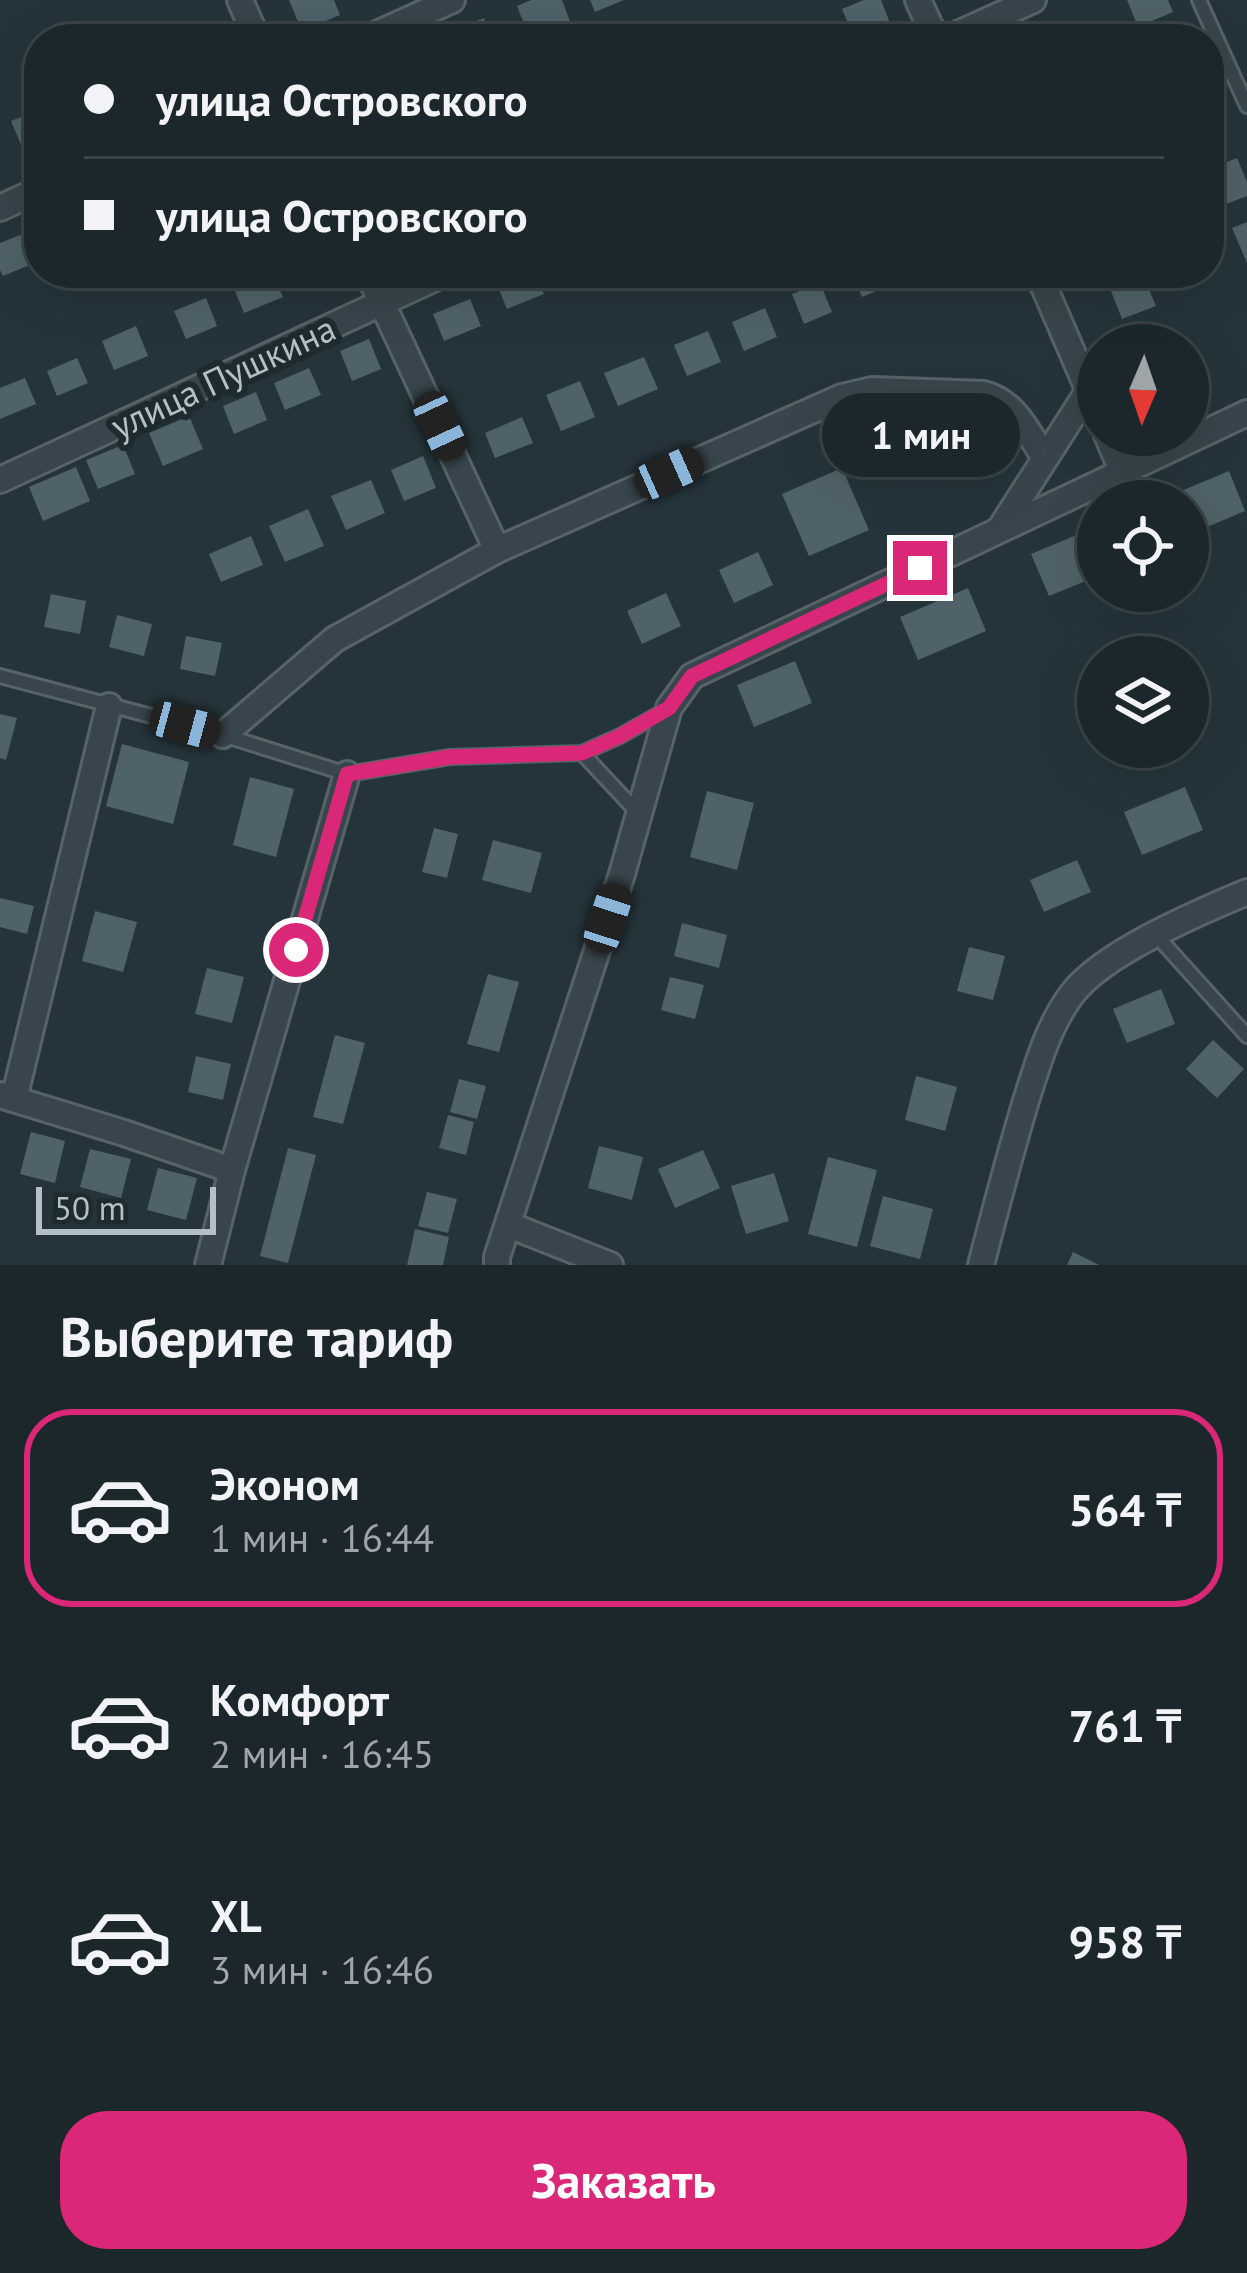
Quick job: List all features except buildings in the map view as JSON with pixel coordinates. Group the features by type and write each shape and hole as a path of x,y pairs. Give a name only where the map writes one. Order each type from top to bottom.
{"street":[{"path":"399,24 452,0"},
{"path":"980,24 1033,0"},
{"path":"375,288 496,550"},
{"name":"улица Пушкина","path":"0,480 414,288"},
{"path":"1045,288 1077,362"},
{"path":"223,735 335,639 496,550 842,397 872,390 998,398 1009,404 1046,458"},
{"path":"497,1265 496,1256 622,874 669,708 692,676 1247,413"},
{"path":"999,531 1046,458 1077,421"},
{"path":"1116,456 1123,473"},
{"path":"109,706 7,1097 232,1170"},
{"path":"208,1265 347,774"},
{"path":"981,1265 1052,1027 1073,992 1099,968 1175,923 1247,892"},
{"path":"509,1225 610,1265"}],"lane":[{"path":"1224,55 1247,106"},
{"path":"0,676 223,735 347,774 450,757 582,753 669,708"},
{"path":"582,753 639,814"},
{"path":"1156,935 1247,1036"}],"route":[{"path":"296,950 347,774 450,757 582,753 669,708 692,676 920,568"}]}
